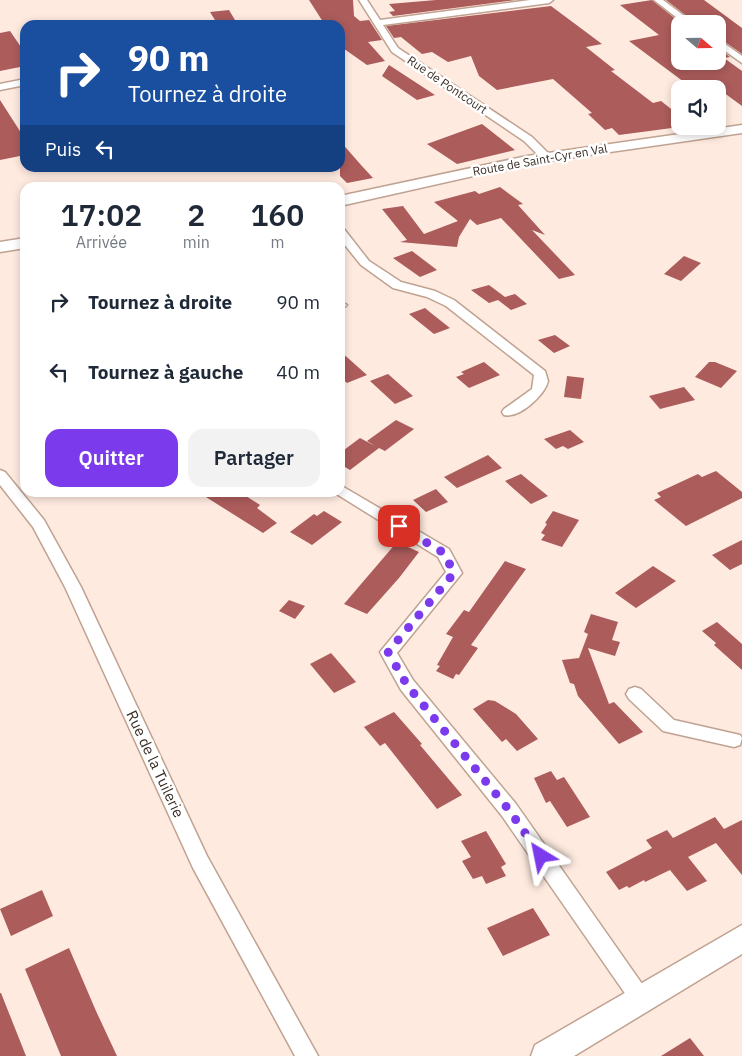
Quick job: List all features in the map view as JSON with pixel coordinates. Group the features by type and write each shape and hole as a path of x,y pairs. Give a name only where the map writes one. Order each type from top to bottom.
{"street":[{"name":"Rue de Pontcourt","path":"363,0 395,50 528,139 546,157"},
{"path":"379,24 549,0"},
{"path":"658,0 679,15"},
{"path":"726,48 742,60"},
{"path":"0,87 20,83"},
{"name":"Route de Saint-Cyr en Val","path":"345,200 546,157 742,129"},
{"path":"345,237 365,263 397,285 442,298 540,374 543,382 541,389 509,412"},
{"path":"0,246 20,244"},
{"name":"Rue de la Tuilerie","path":"0,475 40,524 73,586 200,862 307,1056"},
{"path":"345,493 444,553 454,573 388,652 407,685 509,810 640,998"},
{"path":"635,694 669,726 734,740"},
{"path":"546,1056 742,938"}],"building":[{"path":"309,0 353,0 354,16 360,21 369,20 382,40 368,42 385,61 367,65 345,50 345,20 322,20"},
{"path":"436,0 516,0 393,16 389,12 395,11 389,4"},
{"path":"652,0 671,15 671,70 726,70 726,59 742,71 742,106 726,94 726,80 681,80 629,41 659,35 620,5"},
{"path":"666,0 704,0 724,15 685,15"},
{"path":"551,6 602,44 586,47 615,70 611,71 653,103 661,101 671,109 671,128 619,135 612,128 605,130 588,114 592,113 553,79 497,90 479,76 471,56 448,62 432,52 422,54 401,37 394,38 386,26"},
{"path":"229,10 235,20 215,20 210,12"},
{"path":"726,16 742,28 742,54 726,43"},
{"path":"10,31 20,46 20,67 0,71 0,33"},
{"path":"389,65 435,95 417,100 382,76"},
{"path":"0,100 20,131 20,156 0,160"},
{"path":"482,124 515,150 457,164 427,144"},
{"path":"345,147 373,178 347,183 340,176 340,172 345,172"},
{"path":"500,187 523,204 518,205 545,235 532,230 575,275 559,279 501,218 477,225 470,219 459,237 457,247 400,242 407,240 382,209 403,206 424,234 458,221 434,202 475,191 479,194"},
{"path":"412,251 437,270 420,277 393,258"},
{"path":"684,256 701,263 681,281 664,274"},
{"path":"489,285 505,297 515,294 527,304 511,310 498,300 489,303 471,290"},
{"path":"425,308 450,328 434,334 409,314"},
{"path":"555,335 570,346 554,353 538,340"},
{"path":"345,355 367,375 347,383 345,381"},
{"path":"484,362 500,375 469,388 456,377 464,374 461,372"},
{"path":"709,362 715,362 737,371 721,388 695,377"},
{"path":"388,374 413,396 395,404 370,381"},
{"path":"567,376 584,378 581,399 564,397"},
{"path":"684,387 695,400 660,409 649,396"},
{"path":"396,420 414,429 385,451 379,448 350,470 345,467 345,449 360,438 375,446 367,441"},
{"path":"570,430 584,442 568,449 563,446 556,449 544,439"},
{"path":"488,455 502,468 457,488 444,477"},
{"path":"716,471 742,492 742,498 686,526 654,500 661,497 657,493 698,474 702,477"},
{"path":"521,474 548,496 531,504 505,481"},
{"path":"436,489 448,502 426,512 413,500"},
{"path":"206,497 248,497 260,505 257,508 277,523 263,533"},
{"path":"324,511 342,522 312,545 290,532 314,514 317,516"},
{"path":"553,511 579,520 562,547 541,540 545,535 541,533 547,524 545,523"},
{"path":"742,540 742,564 730,570 712,555"},
{"path":"397,542 419,552 399,578 367,614 344,604"},
{"path":"505,561 526,569 471,645 478,648 459,675 456,674 453,679 436,671 440,666 437,665 453,637 446,634 464,610 469,612"},
{"path":"653,566 676,581 636,608 615,593"},
{"path":"289,600 305,606 295,619 279,611"},
{"path":"591,614 618,622 612,640 620,642 615,656 588,648 609,704 614,702 643,732 619,744 578,696 574,684 570,683 562,660 579,658 588,634 584,632"},
{"path":"717,622 742,644 742,670 714,645 716,643 702,631"},
{"path":"331,653 356,682 334,693 310,664"},
{"path":"488,700 495,701 516,714 538,739 517,751 506,739 502,742 473,709"},
{"path":"394,712 462,795 437,809 385,743 380,746 364,727"},
{"path":"551,771 557,780 564,777 590,817 567,827 550,801 546,803 534,778"},
{"path":"715,817 724,829 742,820 742,875 716,843 688,857 707,881 687,891 670,870 645,882 644,880 629,888 627,886 619,890 606,872 652,848 646,840 667,830 673,838"},
{"path":"486,831 506,864 501,867 506,876 486,884 482,876 473,879 462,861 471,857 461,841"},
{"path":"42,890 53,916 11,936 0,909"},
{"path":"533,908 550,935 503,956 487,928"},
{"path":"69,948 117,1056 61,1056 25,969"},
{"path":"1,993 26,1056 0,1056"},
{"path":"690,1038 704,1056 661,1056"}],"route":[{"path":"399,526 444,553 454,573 388,652 407,685 509,810 541,856"}]}
